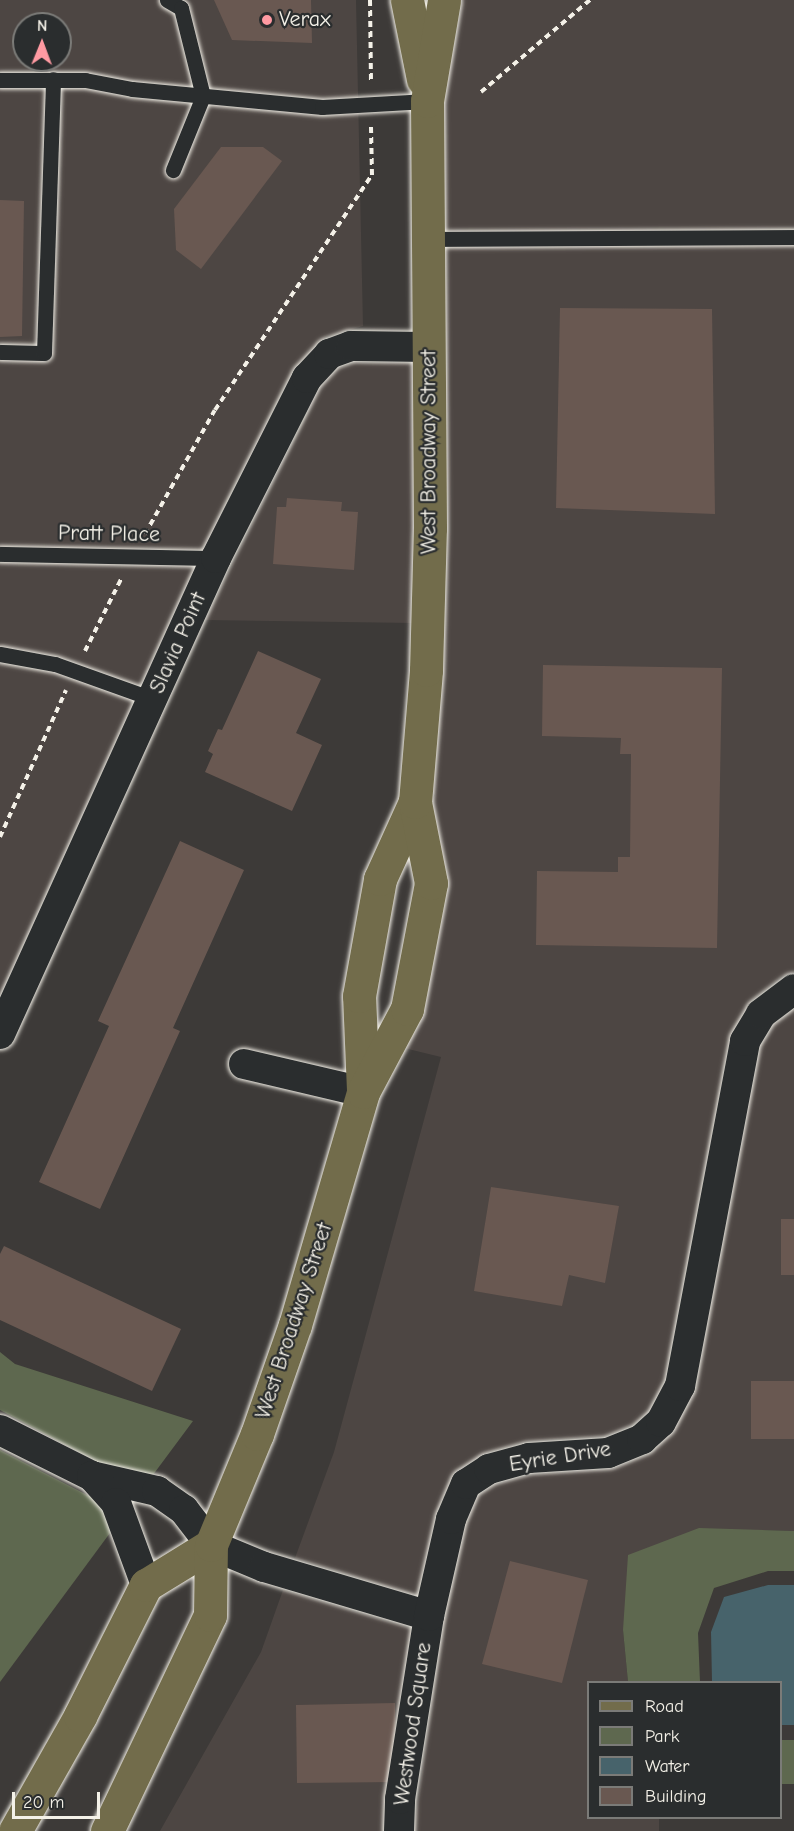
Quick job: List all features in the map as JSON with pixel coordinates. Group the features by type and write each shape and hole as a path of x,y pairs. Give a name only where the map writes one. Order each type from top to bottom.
{"main road":[{"name":"West Broadway Street","path":"107,1831 210,1615 211,1545 257,1434 295,1324 363,1092 407,1009 431,884 415,802 427,648 430,346 427,101 407,0"},
{"name":"West Broadway Street","path":"427,101 444,0"},
{"name":"West Broadway Street","path":"363,1092 359,996 380,879 415,802"},
{"path":"15,1831 80,1716 146,1585 211,1545"}],"street":[{"name":"Slavia Point","path":"0,1034 216,558 307,378 329,354 351,346 430,346"},
{"name":"Eyrie Drive","path":"429,1616 451,1519 466,1484 489,1469 529,1458 608,1453 642,1439 661,1422 680,1386 745,1041 761,1014 794,989"},
{"path":"244,1064 363,1092"},
{"path":"0,1430 92,1476 157,1491 184,1510 211,1545 264,1567 429,1616"},
{"path":"92,1476 116,1503 134,1542 146,1585"},
{"name":"Westwood Square","path":"399,1831 429,1616"}],"lane":[{"path":"167,0 181,8 203,96 173,170"},
{"path":"0,352 45,353 53,79"},
{"path":"0,80 85,80 203,96 322,107 427,101"},
{"path":"429,239 794,237"},
{"name":"Pratt Place","path":"0,554 216,558"},
{"path":"0,654 75,671 153,699"}],"path":[{"path":"370,0 371,80"},
{"path":"481,92 590,0"},
{"path":"0,837 75,671 132,557 215,411 372,175 371,125"}],"shaded area":[{"path":"0,0 356,0 363,326 325,337 294,370 203,551 0,997"},
{"path":"463,0 794,0 794,972 782,976 752,1000 730,1038 666,1380 650,1411 634,1424 605,1436 526,1441 485,1453 458,1470 438,1512 418,1596 295,1558 334,1452 441,1057 404,1048 431,804 435,795 431,792 443,102"},
{"path":"354,363 415,363 413,623 205,620 319,389 337,369"},
{"path":"794,1008 794,1531 757,1530 623,1630 628,1681 587,1681 587,1819 659,1819 659,1831 414,1831 443,1619 465,1525 477,1496 494,1485 531,1475 613,1469 647,1455 670,1435 695,1389 759,1048 772,1026"},
{"path":"283,1590 412,1629 385,1795 384,1831 160,1831 261,1652"}],"green space":[{"path":"0,1352 15,1364 193,1421 144,1487 0,1410"},
{"path":"0,1450 124,1514 0,1682"},
{"path":"699,1528 794,1531 794,1571 768,1571 714,1588 698,1633 700,1681 628,1681 623,1630 628,1555"},
{"path":"782,1740 794,1740 794,1784 782,1784"}],"water":[{"path":"768,1585 794,1585 794,1725 782,1725 782,1681 712,1681 711,1632 724,1597"}],"building":[{"name":"Verax","path":"214,0 311,0 312,43 232,40"},
{"path":"221,147 263,147 282,161 201,269 176,250 174,209"},
{"path":"0,200 24,201 22,336 0,337"},
{"path":"560,308 712,309 715,514 556,508"},
{"path":"287,498 342,502 341,511 358,512 354,570 273,564 277,507 286,507"},
{"path":"258,651 321,679 296,733 322,745 292,811 205,772 213,754 208,751 218,729 222,730"},
{"path":"543,665 722,668 717,948 536,945 537,871 618,872 618,857 630,857 631,754 620,754 621,738 542,736"},
{"path":"180,841 244,870 173,1028 180,1031 100,1209 39,1182 109,1026 98,1021"},
{"path":"491,1187 619,1206 605,1283 569,1275 562,1306 474,1291"},
{"path":"781,1219 794,1219 794,1275 781,1275"},
{"path":"4,1246 181,1329 152,1391 0,1320 0,1254"},
{"path":"751,1381 794,1381 794,1439 751,1439"},
{"path":"510,1561 588,1580 562,1683 482,1664"},
{"path":"395,1703 396,1782 297,1783 296,1705"}],"place":[{"name":"Verax","path":"267,20"}]}
